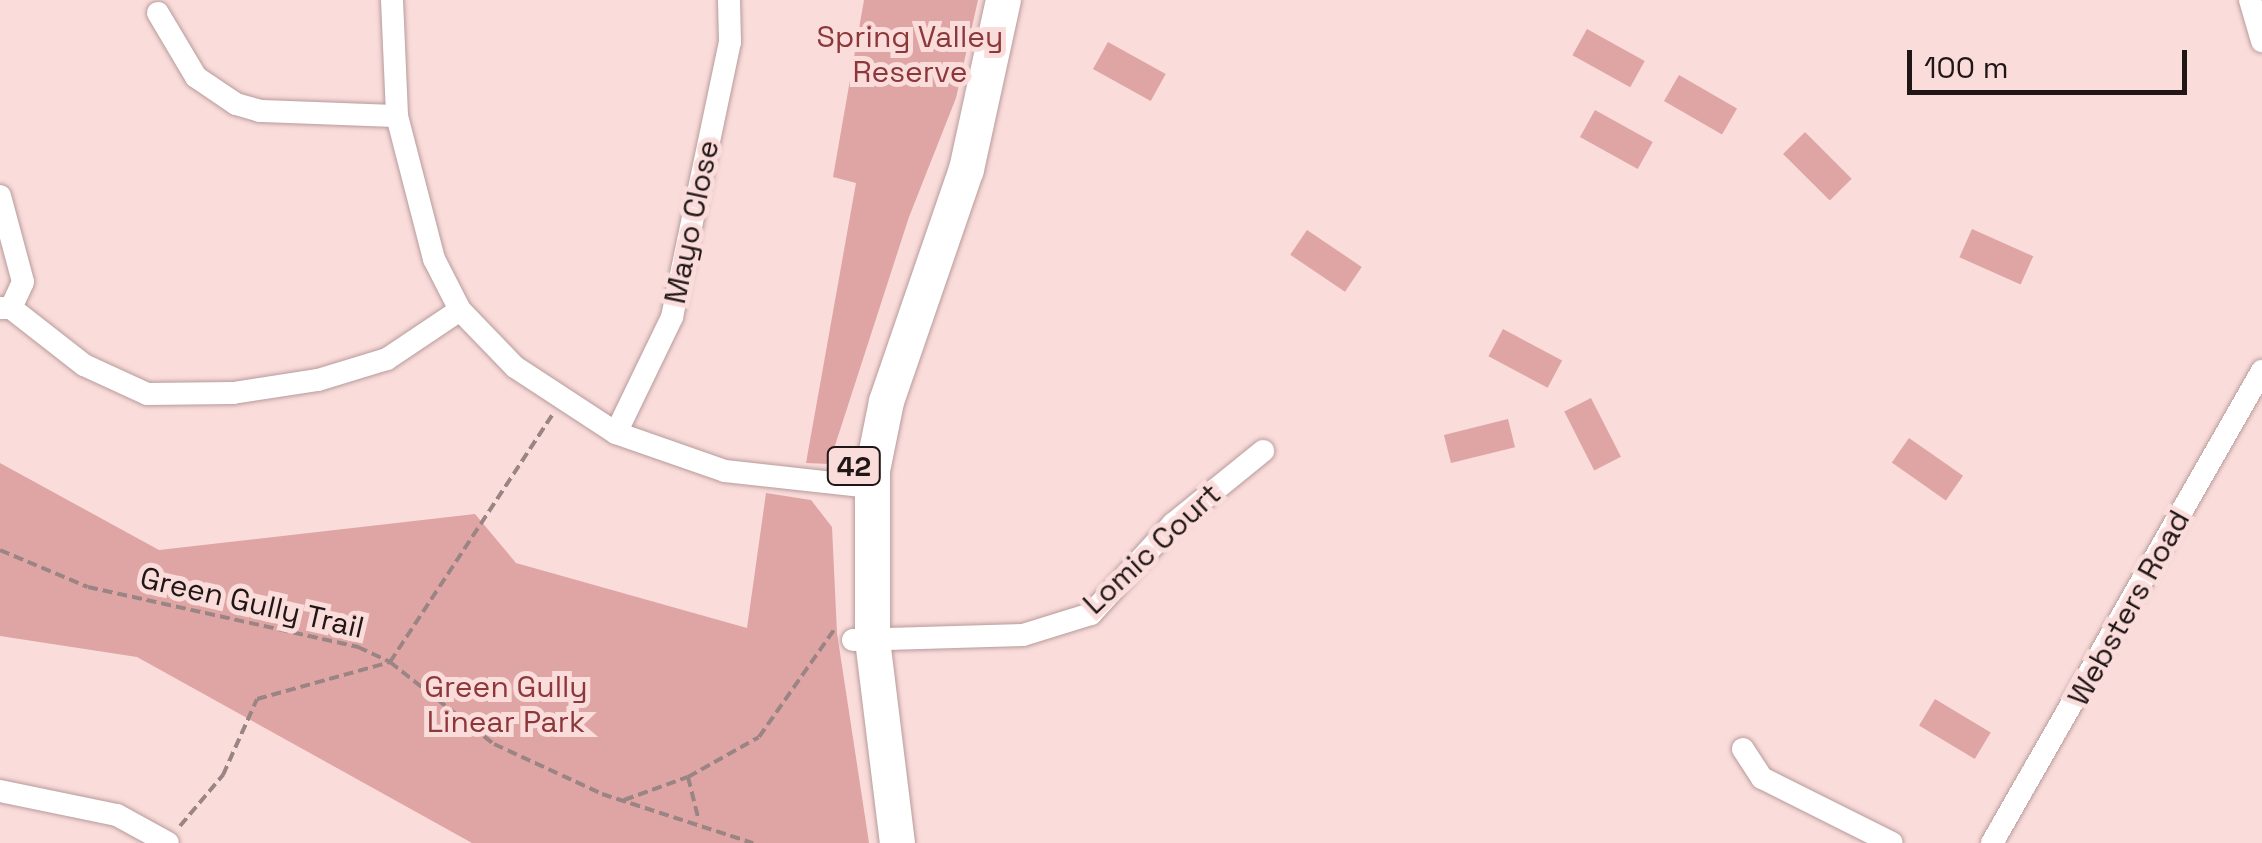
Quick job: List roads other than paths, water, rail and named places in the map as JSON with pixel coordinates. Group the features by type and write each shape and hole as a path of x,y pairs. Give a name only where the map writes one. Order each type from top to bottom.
{"main road":[{"name":"42","path":"893,843 854,635 861,487 878,368 979,108 1003,0"}],"street":[{"path":"392,0 396,116 434,259 460,310 560,402 616,433 726,471 861,487"},
{"name":"Mayo Close","path":"616,433 672,316 730,42 729,0"},
{"path":"2250,0 2262,41"},
{"path":"158,12 196,77 236,104 396,116"},
{"path":"0,196 23,282 5,308 84,365 148,394 233,393 318,380 386,359 460,310"},
{"name":"Websters Road","path":"1992,843 2262,371"},
{"name":"Lomic Court","path":"854,635 1023,635 1092,614 1173,524 1263,450"},
{"path":"1743,749 1762,778 1892,843"},
{"path":"0,791 117,815 174,838"}],"park label":[{"name":"Spring Valley Reserve","path":"910,54"},
{"name":"Green Gully Linear Park","path":"506,704"}]}
